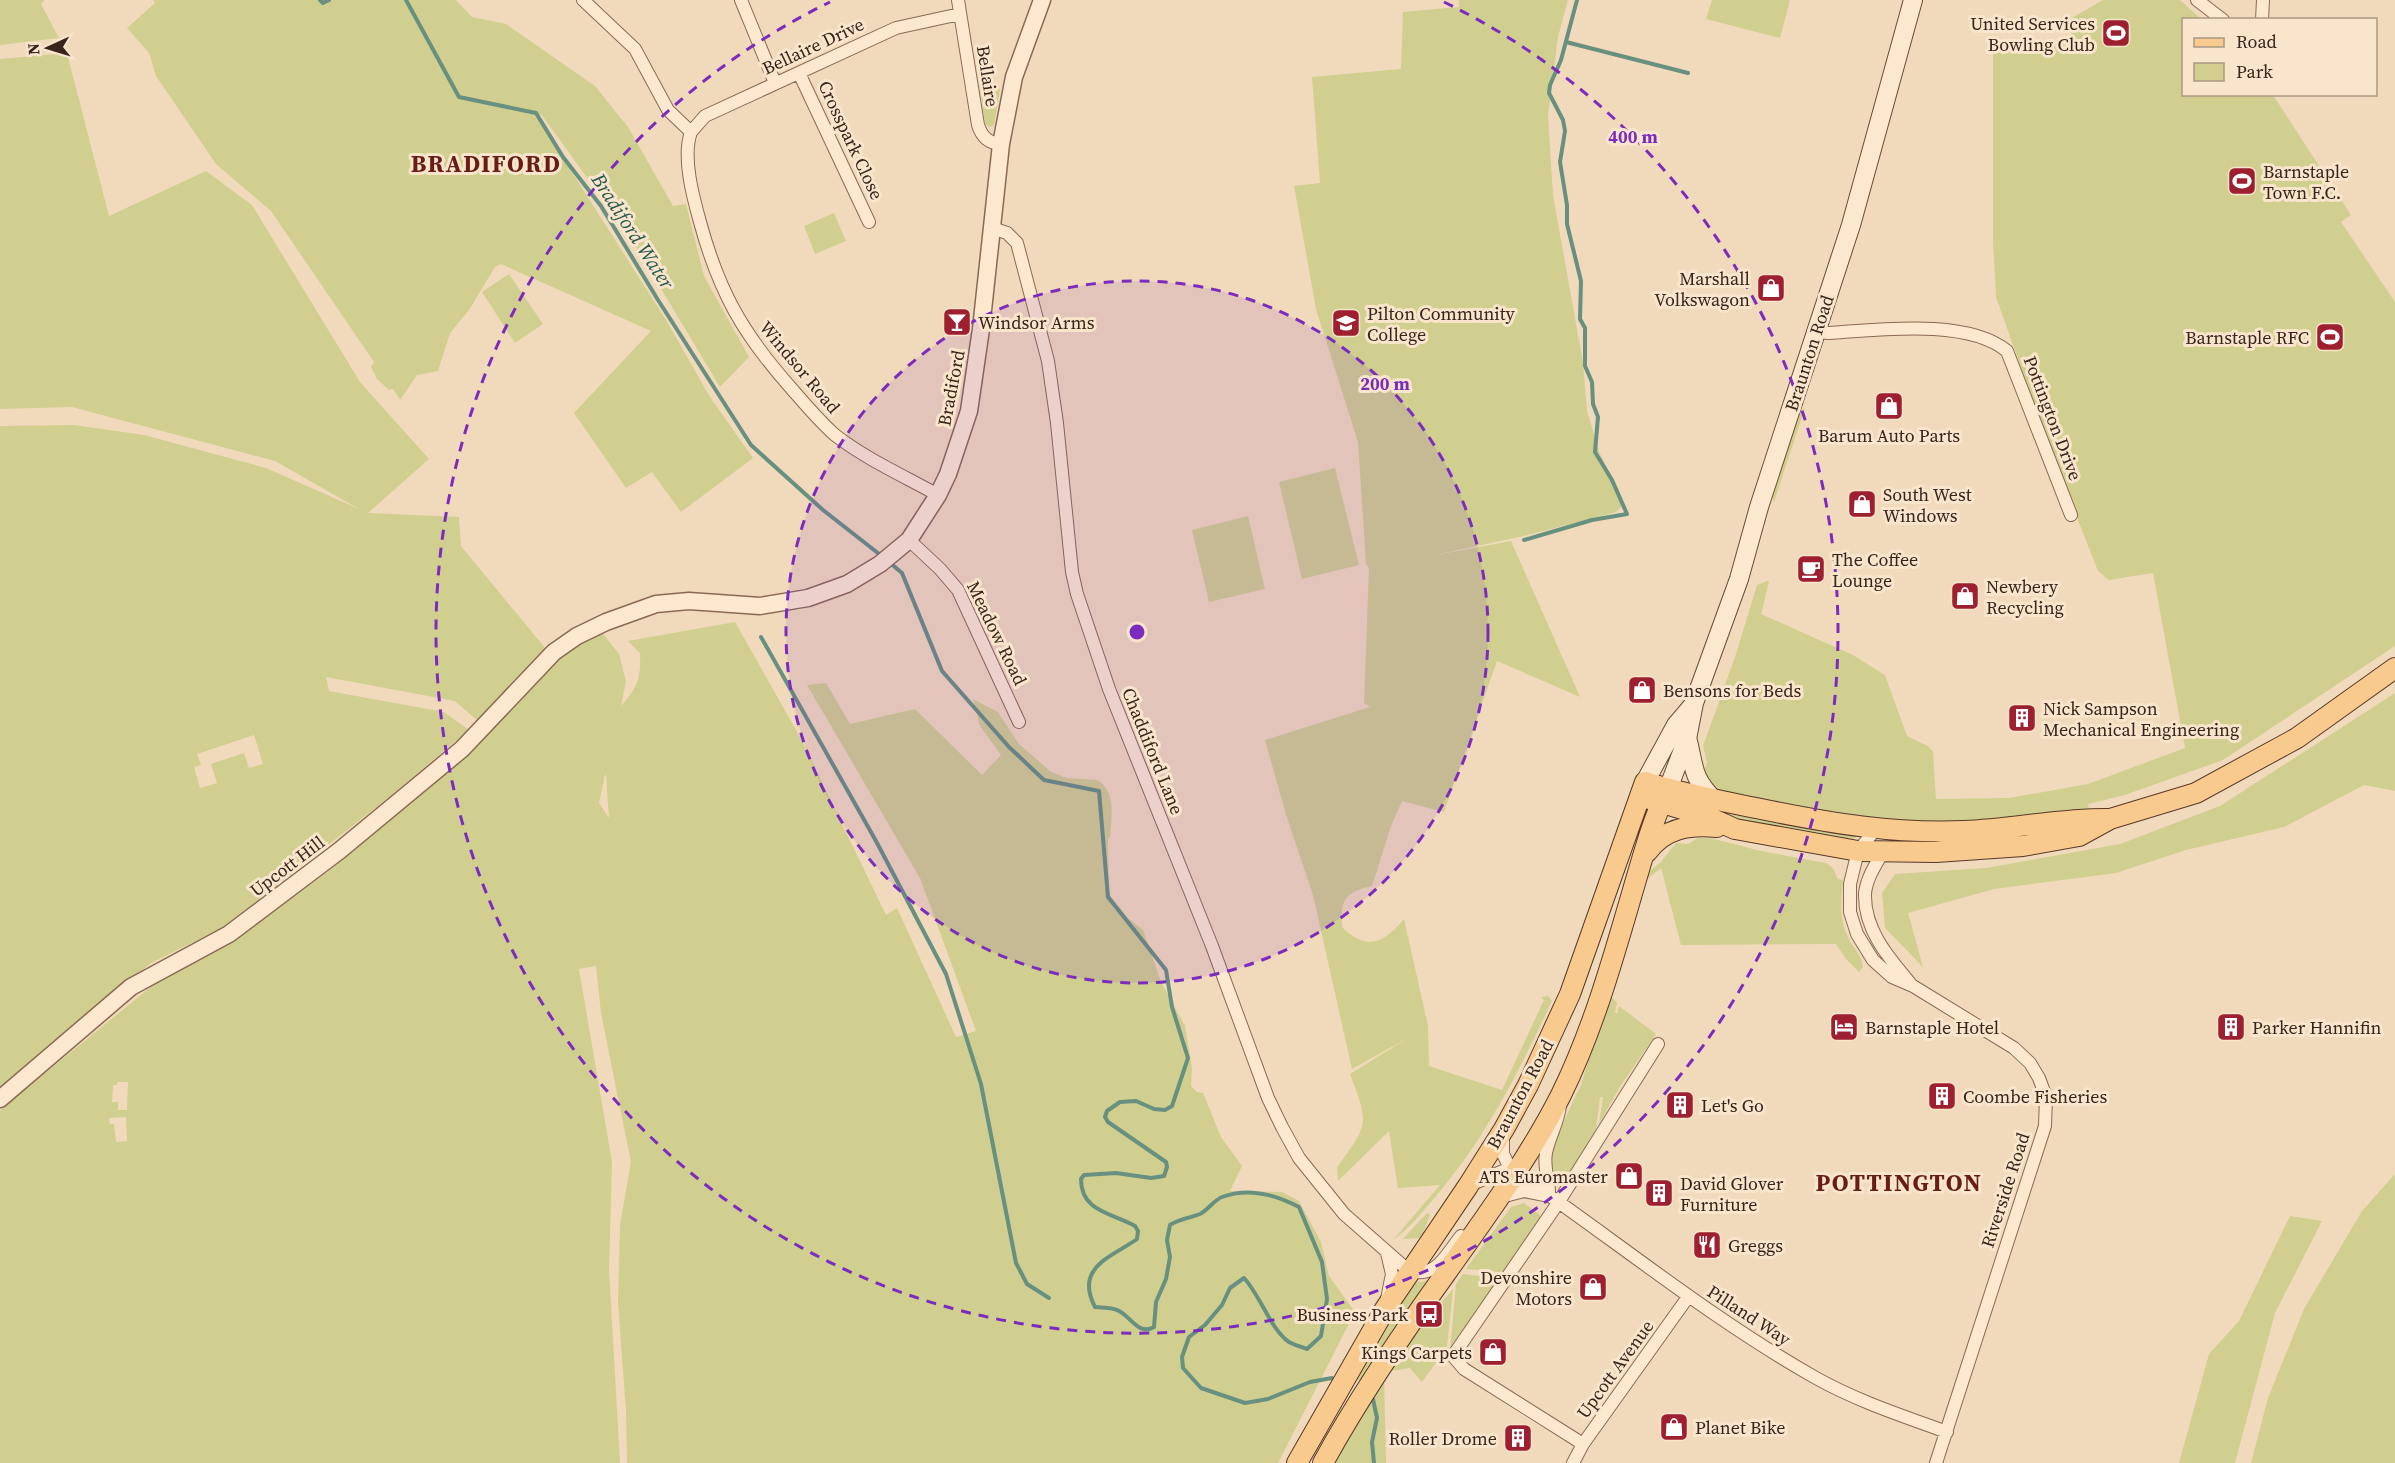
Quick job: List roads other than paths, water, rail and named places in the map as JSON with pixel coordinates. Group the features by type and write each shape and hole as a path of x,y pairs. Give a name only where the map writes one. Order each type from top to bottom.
{"main road":[{"name":"Braunton Road","path":"1323,1463 1370,1384 1500,1197 1561,1094 1599,1002 1641,861 1687,740 1694,703 1739,579 1759,507 1851,225 1913,0"},
{"path":"1641,861 1650,848 1676,829 1690,826 1735,829 1858,850 1883,852 1982,851 2079,836 2110,819 2187,796 2226,778 2297,738 2395,668"},
{"name":"Braunton Road","path":"1297,1463 1385,1309 1468,1186 1504,1129 1528,1085 1570,994 1642,789 1676,725 1694,703"},
{"path":"1687,740 1692,769 1699,784 1714,800"},
{"path":"1642,789 1664,796 1735,829"},
{"path":"1664,796 1714,800 1836,825 1876,829 1965,831 2074,819 2110,819"}],"street":[{"path":"583,0 635,49 668,110 690,132"},
{"path":"741,0 775,83"},
{"name":"Bellaire","path":"958,0 978,125 982,135 988,140 1001,144"},
{"name":"Bradiford","path":"689,601 760,606 808,598 847,584 880,564 903,545 938,495 955,457 974,389 1001,144 1014,77 1042,0"},
{"path":"2198,0 2220,18"},
{"path":"2262,18 2263,0"},
{"name":"Bellaire Drive","path":"690,132 705,116 896,28 960,14"},
{"name":"Crosspark Close","path":"799,73 869,222"},
{"name":"Windsor Road","path":"690,132 688,157 694,201 708,253 728,303 755,346 834,434 938,495"},
{"name":"Chaddiford Lane","path":"992,228 1012,237 1017,243 1050,372 1072,572 1077,594 1109,689 1212,946 1268,1098 1299,1158 1344,1214 1409,1271"},
{"name":"Pottington Drive","path":"1815,332 1936,328 1970,334 1999,344 2007,351 2071,515"},
{"name":"Meadow Road","path":"903,545 940,569 958,590 1019,722"},
{"name":"Upcott Hill","path":"0,1100 131,987 229,934 339,851 462,750 554,652 577,636 647,606 689,601"},
{"name":"Riverside Road","path":"1876,829 1858,850 1850,884 1850,912 1857,934 1873,960 1892,977 1913,986 2014,1048 2030,1063 2039,1077 2046,1097 2045,1126 1936,1463"},
{"name":"Riverside Road","path":"1883,852 1871,873 1865,893 1868,917 1874,934 1890,960 1913,986"},
{"path":"1583,1444 1464,1369 1453,1356 1553,1200 1658,1044"},
{"path":"1553,1200 1546,1154 1559,1119 1561,1094"},
{"path":"1468,1186 1514,1171 1503,1154 1504,1129"},
{"name":"Pilland Way","path":"1514,1171 1740,1333 1818,1379 1885,1409 1947,1432"},
{"name":"Pilland Way","path":"1500,1197 1524,1191 1553,1200"},
{"path":"1409,1271 1429,1273 1467,1228 1484,1220"},
{"path":"1385,1309 1392,1274 1387,1253 1404,1255 1424,1251"},
{"name":"Upcott Avenue","path":"1573,1463 1583,1444 1688,1297"}],"waterway":[{"name":"Bradiford Water","path":"320,0 323,3 329,0"},
{"name":"Bradiford Water","path":"406,0 459,97 536,113 563,157 601,206 751,445 823,510 883,557"},
{"path":"1524,540 1592,520 1627,514 1612,480 1595,452 1598,417 1593,404 1592,382 1585,366 1585,328 1580,319 1581,281 1567,224 1567,205 1560,162 1565,131 1563,120 1549,93 1561,60 1577,0"},
{"path":"1566,42 1688,73"},
{"path":"889,562 902,573 942,671 1009,747 1044,780 1099,791 1108,897 1166,970 1172,1007 1188,1058 1172,1106 1165,1110 1154,1109 1136,1101 1120,1102 1107,1111 1105,1117 1108,1122 1166,1162 1167,1167 1164,1176 1151,1178 1116,1173 1084,1175 1081,1179 1082,1190 1092,1205 1135,1226 1138,1231 1137,1239 1107,1258 1092,1273 1089,1282 1095,1307 1116,1310 1144,1329 1154,1327 1156,1302 1166,1279 1170,1257 1167,1240 1170,1225 1200,1214 1219,1198 1232,1194 1252,1193 1271,1196 1299,1207 1322,1262 1327,1299 1321,1336 1307,1349 1289,1342 1271,1321 1244,1278 1230,1288 1222,1305 1205,1325 1189,1337 1182,1357 1183,1368 1201,1388 1245,1403 1268,1399 1310,1382 1332,1378"},
{"path":"761,637 876,841 946,974 981,1084 1016,1263 1027,1284 1049,1298"},
{"name":"Bradiford Water","path":"1373,1399 1377,1418 1372,1442 1374,1463"}],"place":[{"name":"United Services Bowling Club","path":"2116,33"},
{"name":"Barnstaple Town F.C.","path":"2242,181"},
{"name":"Marshall Volkswagon","path":"1771,288"},
{"name":"Windsor Arms","path":"957,322"},
{"name":"Pilton Community College","path":"1346,323"},
{"name":"Barnstaple RFC","path":"2330,337"},
{"name":"Barum Auto Parts","path":"1889,406"},
{"name":"South West Windows","path":"1862,504"},
{"name":"The Coffee Lounge","path":"1811,569"},
{"name":"Newbery Recycling","path":"1965,596"},
{"name":"Bensons for Beds","path":"1642,690"},
{"name":"Nick Sampson Mechanical Engineering","path":"2022,718"},
{"name":"Barnstaple Hotel","path":"1844,1027"},
{"name":"Parker Hannifin","path":"2231,1027"},
{"name":"Coombe Fisheries","path":"1942,1096"},
{"name":"Let's Go","path":"1680,1105"},
{"name":"ATS Euromaster","path":"1629,1176"},
{"name":"David Glover Furniture","path":"1659,1193"},
{"name":"Greggs","path":"1707,1245"},
{"name":"Devonshire Motors","path":"1593,1287"},
{"name":"Business Park","path":"1429,1314"},
{"name":"Kings Carpets","path":"1493,1352"},
{"name":"Planet Bike","path":"1674,1427"},
{"name":"Roller Drome","path":"1518,1438"}],"district":[{"name":"BRADIFORD","path":"486,163"},
{"name":"POTTINGTON","path":"1899,1182"}]}
